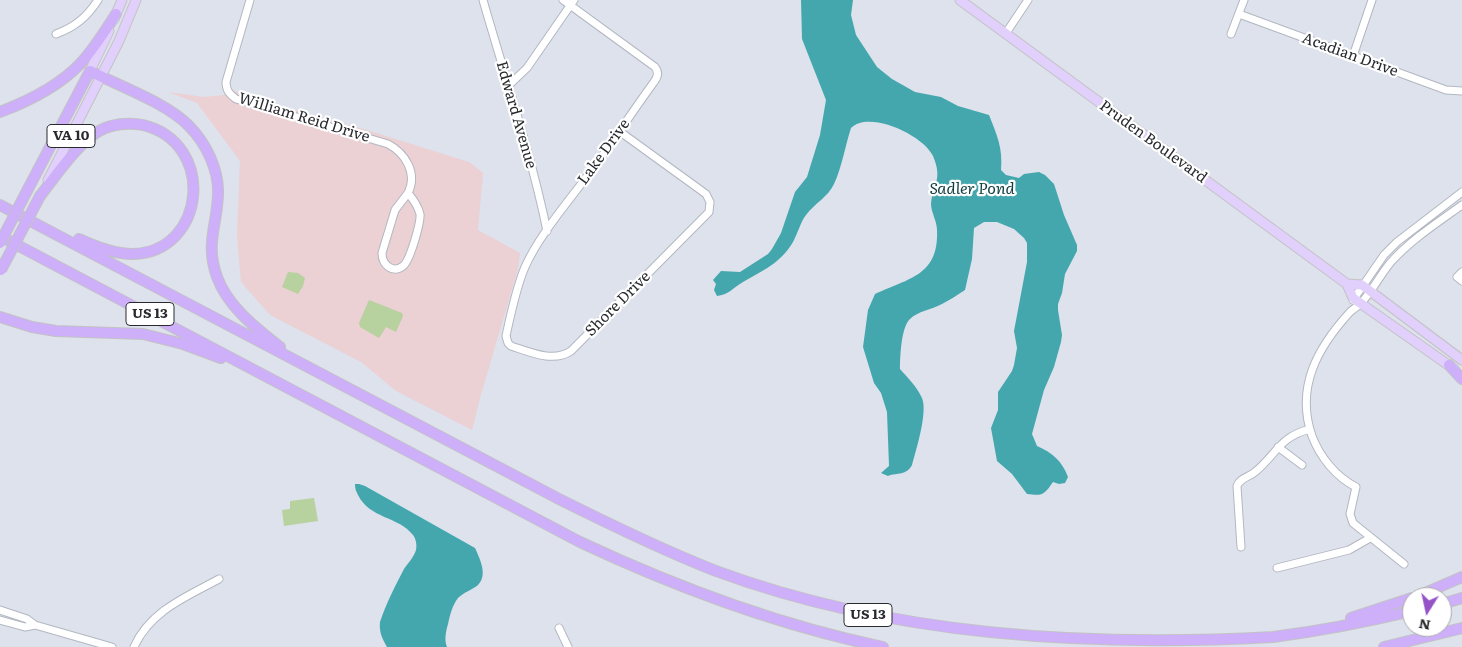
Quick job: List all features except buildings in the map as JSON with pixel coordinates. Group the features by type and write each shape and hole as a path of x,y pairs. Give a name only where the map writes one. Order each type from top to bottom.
{"highway":[{"path":"0,112 41,93 67,76 95,46 116,14"},
{"path":"90,71 167,109 190,126 199,138 210,156 216,179 218,193 211,240 214,265 224,292 239,312 296,361"},
{"name":"VA 10","path":"0,244 90,71"},
{"path":"40,196 90,137 99,131 117,125 140,125 158,130 167,136 188,161 193,176 194,199 189,216 172,238 155,249 135,254 111,251 73,236 47,229"},
{"name":"VA 10","path":"1,271 40,196"},
{"name":"US 13","path":"0,204 559,499 642,540 715,570 798,598 902,623 1014,639 1083,644 1136,645 1236,640 1308,632 1402,613"},
{"name":"US 13","path":"0,236 572,537 625,563 698,594 753,613 822,633 883,647"},
{"path":"0,317 32,328 56,331 126,332 163,338 202,350 251,374 299,393"},
{"path":"1449,365 1462,377"},
{"path":"1439,587 1462,577"},
{"path":"1236,640 1353,618 1402,601"},
{"path":"1384,647 1462,628"}],"main road":[{"name":"VA 10","path":"90,71 122,0"},
{"name":"VA 10","path":"40,196 119,41 136,0"},
{"name":"Pruden Boulevard","path":"960,0 1347,284"},
{"path":"1347,284 1366,288 1462,360"},
{"path":"1347,284 1353,298 1449,365"}],"street":[{"path":"56,34 69,29 84,19 98,0"},
{"name":"William Reid Drive","path":"250,0 226,82 226,87 231,96 394,147 402,153 409,167 411,182 408,193"},
{"name":"Edward Avenue","path":"483,0 509,86 543,209 547,231"},
{"path":"509,86 527,68 572,3 563,0"},
{"path":"1006,33 1028,0"},
{"path":"1231,34 1244,0"},
{"path":"1353,56 1372,0"},
{"name":"Lake Drive","path":"547,231 656,80 658,72 655,67 572,3"},
{"name":"Acadian Drive","path":"1239,14 1446,90 1462,91"},
{"name":"Shore Drive","path":"547,231 524,268 506,340 511,346 554,357 565,355 571,351 709,212 709,199 700,189 619,131"},
{"path":"408,193 419,211 420,221 407,262 399,268 393,269 385,265 382,254 395,210 408,193"},
{"path":"1352,310 1353,298 1366,288 1409,244 1430,226 1461,207 1459,196 1397,242 1384,255 1366,288 1361,304 1352,310 1319,353 1312,367 1307,391 1306,404 1310,429 1317,446 1335,472 1356,487 1350,514 1353,523 1404,564"},
{"path":"1462,272 1457,278 1462,281"},
{"path":"1240,548 1237,486 1242,479 1256,471 1278,447 1294,434 1310,429"},
{"path":"1278,447 1302,465"},
{"path":"1276,568 1349,550 1370,538"},
{"path":"134,647 146,627 159,613 219,579"},
{"path":"0,610 27,618 35,625 112,647"},
{"path":"0,620 25,627 35,625"},
{"path":"559,628 568,647"}],"shaded area":[{"path":"229,89 263,101 370,131 469,162 483,173 478,230 520,253 518,269 472,430 396,391 361,362 270,315 241,282 237,236 240,161 197,103 168,92 204,97 224,95"}],"green space":[{"path":"288,272 298,273 305,278 298,294 282,287"},
{"path":"369,300 402,313 403,316 396,332 386,327 379,338 360,327 359,323"},
{"path":"314,498 318,521 284,526 282,510 290,509 290,501"}],"water":[{"name":"Sadler Pond","path":"801,0 853,0 851,15 856,35 877,67 892,79 915,92 941,97 958,106 989,115 1000,148 1001,170 1006,175 1019,178 1024,174 1039,172 1054,184 1064,215 1077,245 1077,251 1065,274 1058,304 1062,335 1061,342 1054,367 1044,390 1032,434 1037,446 1052,455 1063,466 1068,477 1065,483 1053,482 1043,494 1027,494 1012,474 997,461 991,428 998,410 998,392 1014,365 1017,348 1014,331 1027,262 1027,243 1014,229 997,222 984,222 974,228 972,259 965,290 942,304 917,314 907,323 902,343 900,369 915,386 922,398 923,421 910,468 907,471 888,476 881,473 889,466 887,412 881,393 874,383 863,347 868,310 875,294 911,279 920,273 933,257 936,245 937,227 931,204 937,176 936,164 927,148 919,140 907,133 882,123 859,123 851,128 834,184 828,193 806,215 793,242 783,256 771,266 727,293 717,296 714,290 716,284 713,280 721,271 740,272 768,254 772,249 781,233 795,192 807,177 820,135 826,100 802,39"},
{"path":"355,484 365,486 475,548 483,572 481,581 478,585 460,596 454,604 446,633 447,647 387,647 381,635 380,622 397,582 415,553 416,542 413,535 407,529 370,509 363,503 355,489"}]}
